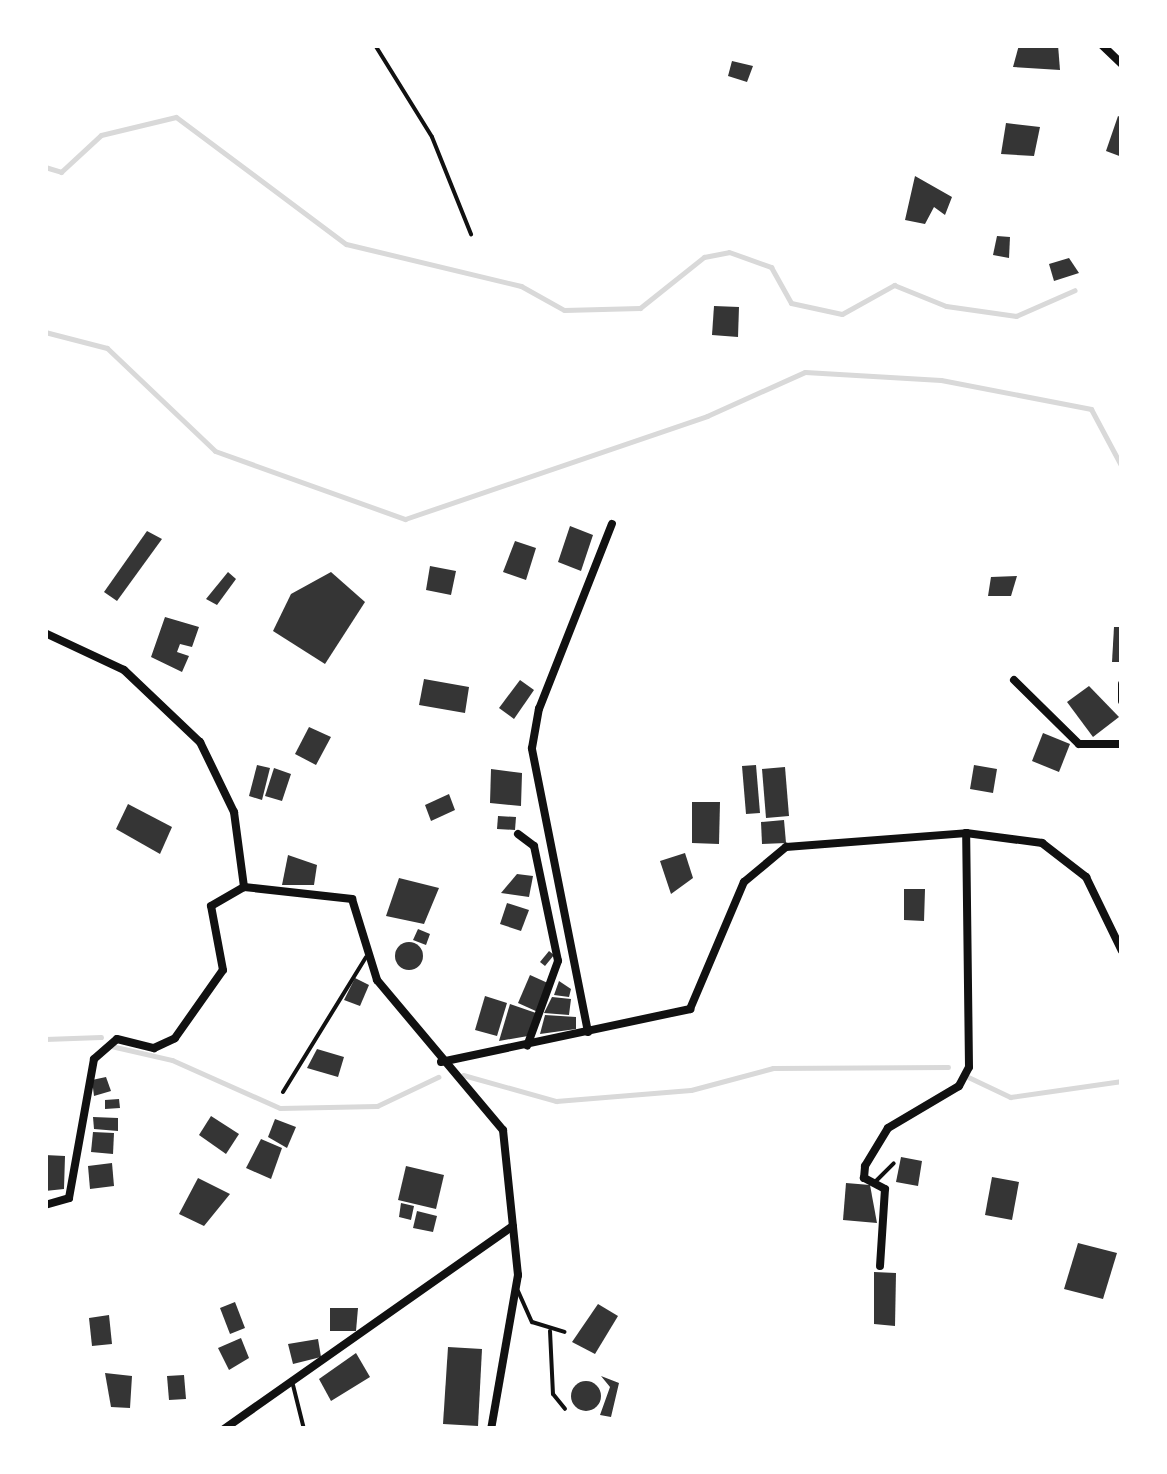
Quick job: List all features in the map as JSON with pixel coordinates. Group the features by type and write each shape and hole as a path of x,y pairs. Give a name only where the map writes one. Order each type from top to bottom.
{"street":[{"path":"1102,45 1122,64"},
{"path":"588,1032 532,748 539,709 612,524"},
{"path":"45,633 124,670 200,742 234,812 244,887"},
{"path":"1014,680 1079,744 1122,744"},
{"path":"1122,684 1122,702"},
{"path":"880,1266 885,1189 872,1183 865,1166 888,1128 959,1086 969,1067 966,833"},
{"path":"441,1062 690,1009 744,882 768,855 966,833 1068,854 1122,950"},
{"path":"518,834 534,846 558,961 527,1046"},
{"path":"45,1205 69,1198 94,1060 117,1038 154,1048 175,1038 223,970 211,906 244,887 352,899 366,957 441,1062 503,1130 516,1287 491,1429"},
{"path":"224,1429 293,1385 513,1226"}],"lane":[{"path":"376,45 432,138 470,234"},
{"path":"283,1092 366,957"},
{"path":"872,1183 894,1163"},
{"path":"516,1287 532,1322 550,1331 565,1332"},
{"path":"550,1331 553,1394 565,1408"},
{"path":"293,1385 304,1429"}],"building":[{"path":"1019,45 1058,45 1060,70 1013,67"},
{"path":"732,61 753,66 747,82 728,76"},
{"path":"1118,116 1122,118 1122,157 1106,151"},
{"path":"1006,123 1040,127 1034,156 1001,154"},
{"path":"915,176 952,197 945,215 934,207 925,224 905,220"},
{"path":"997,236 1010,237 1009,258 993,255"},
{"path":"1069,258 1079,273 1054,281 1049,264"},
{"path":"714,306 739,307 738,337 712,335"},
{"path":"570,526 593,535 581,571 558,562"},
{"path":"147,531 162,539 117,601 104,592"},
{"path":"515,541 536,548 526,580 503,572"},
{"path":"430,566 456,571 451,595 426,590"},
{"path":"228,572 236,579 217,605 206,599"},
{"path":"331,572 365,602 325,664 273,631 291,594"},
{"path":"1017,576 1011,596 988,596 991,577"},
{"path":"165,617 199,627 192,647 180,644 177,652 189,656 182,672 151,657"},
{"path":"1114,627 1122,627 1122,662 1112,662"},
{"path":"424,679 469,687 465,713 419,705"},
{"path":"520,680 534,690 514,719 499,708"},
{"path":"1089,686 1119,717 1093,737 1067,702"},
{"path":"309,727 331,737 316,765 295,754"},
{"path":"1043,733 1070,744 1059,772 1032,761"},
{"path":"257,765 270,768 262,800 249,796"},
{"path":"756,765 760,813 746,814 742,766"},
{"path":"974,765 997,769 993,793 970,789"},
{"path":"785,767 789,816 766,818 762,769"},
{"path":"274,768 291,774 282,801 265,796"},
{"path":"491,769 522,773 521,806 490,803"},
{"path":"449,794 455,810 431,821 425,805"},
{"path":"692,802 720,802 719,844 692,843"},
{"path":"128,804 172,827 160,854 116,829"},
{"path":"498,816 516,817 515,830 497,829"},
{"path":"784,820 786,843 762,844 761,822"},
{"path":"685,853 693,878 671,894 660,861"},
{"path":"288,855 317,865 314,885 282,885"},
{"path":"517,874 533,876 529,897 501,893"},
{"path":"399,878 439,888 424,924 386,916"},
{"path":"904,889 925,889 924,921 904,920"},
{"path":"507,903 529,910 521,931 500,924"},
{"path":"418,929 430,934 426,945 413,940"},
{"path":"409,942 419,946 423,956 419,966 409,970 399,966 395,956 399,946"},
{"path":"549,951 554,955 545,966 540,962"},
{"path":"530,975 550,984 538,1012 518,1003"},
{"path":"355,978 369,985 360,1006 344,1000"},
{"path":"559,981 571,989 569,997 554,995"},
{"path":"485,996 507,1003 497,1036 475,1030"},
{"path":"552,997 571,999 569,1015 544,1013"},
{"path":"510,1004 536,1013 528,1036 499,1041"},
{"path":"545,1015 576,1017 576,1029 540,1034"},
{"path":"317,1049 344,1057 338,1077 307,1068"},
{"path":"106,1077 111,1091 94,1096 92,1080"},
{"path":"119,1099 120,1108 105,1109 105,1100"},
{"path":"211,1116 239,1134 226,1154 199,1135"},
{"path":"93,1117 118,1118 118,1131 94,1129"},
{"path":"275,1119 296,1127 287,1148 268,1137"},
{"path":"93,1132 114,1133 113,1154 91,1152"},
{"path":"261,1139 282,1148 271,1179 246,1168"},
{"path":"45,1155 65,1156 64,1189 45,1191"},
{"path":"901,1157 922,1161 918,1186 896,1182"},
{"path":"112,1163 114,1186 90,1189 88,1166"},
{"path":"406,1166 444,1175 436,1209 398,1200"},
{"path":"992,1177 1019,1182 1012,1220 985,1215"},
{"path":"198,1178 230,1194 204,1226 179,1214"},
{"path":"846,1183 870,1185 877,1223 843,1220"},
{"path":"401,1203 414,1206 411,1220 399,1217"},
{"path":"417,1211 437,1216 433,1232 413,1228"},
{"path":"1078,1243 1117,1253 1103,1299 1064,1289"},
{"path":"874,1272 896,1273 895,1326 874,1324"},
{"path":"235,1302 245,1328 230,1334 220,1308"},
{"path":"598,1304 618,1316 595,1354 572,1342"},
{"path":"330,1308 358,1308 356,1331 330,1331"},
{"path":"109,1315 112,1344 92,1346 89,1318"},
{"path":"241,1338 249,1358 229,1370 218,1348"},
{"path":"318,1339 321,1357 293,1364 288,1344"},
{"path":"448,1347 482,1349 478,1426 443,1424"},
{"path":"356,1353 370,1377 331,1401 319,1379"},
{"path":"105,1373 132,1376 130,1408 111,1407"},
{"path":"184,1375 186,1399 169,1400 167,1376"},
{"path":"601,1376 619,1383 611,1417 600,1415 610,1387"},
{"path":"586,1381 597,1385 601,1396 597,1407 586,1411 575,1407 571,1396 575,1385"}],"waterway":[{"path":"45,167 61,172 101,135 176,117 346,244 521,286 564,310 640,308 704,257 729,252 771,267 791,303 842,314 894,285 946,306 1016,316 1075,290"},
{"path":"45,332 107,348 215,451 405,519 707,416 805,372 941,380 1091,409 1122,467"},
{"path":"45,1039 101,1037"},
{"path":"111,1046 172,1060 280,1108 377,1106 438,1077"},
{"path":"463,1075 556,1101 691,1090 773,1068 948,1067"},
{"path":"966,1076 1010,1097 1122,1081"}]}
